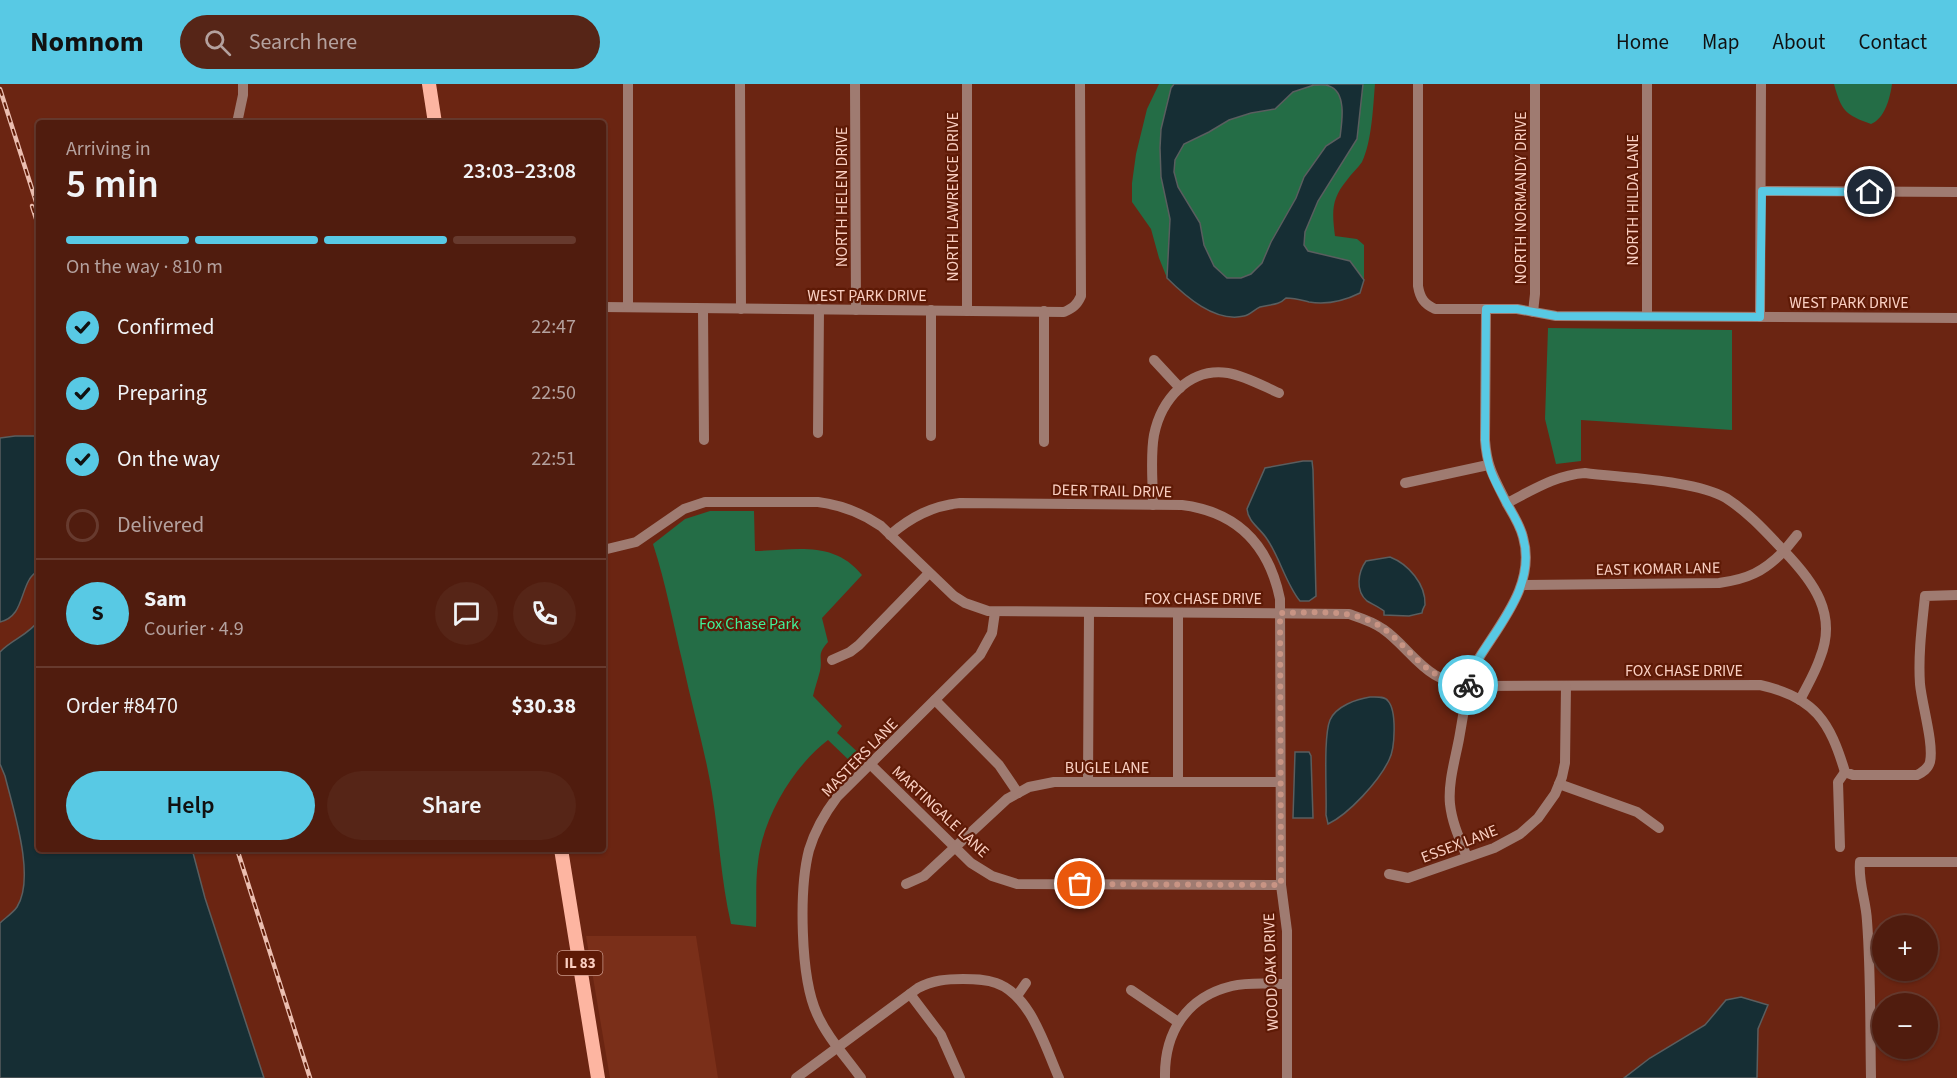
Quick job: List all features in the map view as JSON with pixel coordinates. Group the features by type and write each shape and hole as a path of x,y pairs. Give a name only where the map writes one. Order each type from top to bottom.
{"main road":[{"path":"429,84 435,120"},
{"name":"IL 83","path":"561,852 598,1078"}],"street":[{"path":"238,120 242,105 243,84"},
{"path":"627,307 628,84"},
{"path":"740,84 741,309"},
{"name":"NORTH HELEN DRIVE","path":"855,84 856,310"},
{"name":"NORTH LAWRENCE DRIVE","path":"967,84 967,310"},
{"name":"WEST PARK DRIVE","path":"606,307 1064,312 1077,304 1081,296 1080,84"},
{"name":"WEST PARK DRIVE","path":"1418,84 1418,286 1425,303 1435,309 1517,309 1556,316 1957,318"},
{"name":"NORTH NORMANDY DRIVE","path":"1533,312 1535,294 1535,84"},
{"name":"NORTH HILDA LANE","path":"1647,84 1647,316"},
{"path":"1760,317 1761,84"},
{"path":"1762,191 1957,192"},
{"path":"703,309 704,440"},
{"path":"819,309 819,434"},
{"path":"1467,857 1453,820 1450,801 1452,777 1470,685 1474,667 1519,594 1526,563 1525,546 1518,524 1490,473 1488,465 1485,440 1486,309"},
{"path":"931,310 931,436"},
{"path":"1044,311 1044,442"},
{"path":"1154,360 1180,388"},
{"path":"1153,505 1154,435 1165,407 1180,388 1196,376 1219,372 1236,375 1279,393"},
{"path":"1405,483 1488,465"},
{"path":"1507,503 1559,477 1585,473 1694,486 1725,498 1739,507 1804,572 1816,589 1824,618 1825,634 1820,658 1800,700"},
{"name":"FOX CHASE DRIVE","path":"606,549 636,542 684,509 705,502 832,504 869,518 954,596 965,603 988,611 1339,613 1370,621 1384,630 1436,676 1470,685 1760,685 1775,688 1800,700 1818,716 1831,733 1845,772"},
{"name":"DEER TRAIL DRIVE","path":"890,535 916,515 950,504 1182,505 1208,510 1245,532 1256,543 1272,568 1280,599 1280,613"},
{"name":"EAST KOMAR LANE","path":"1522,585 1719,583 1741,580 1760,572 1797,536"},
{"path":"832,660 859,645 929,573"},
{"path":"1840,847 1838,782 1845,772 1853,775 1917,775 1926,770 1930,762 1920,673 1925,596 1957,595"},
{"name":"MASTERS LANE","path":"861,1078 817,1014 805,975 804,885 810,848 825,814 837,797 980,655 992,633 995,612"},
{"path":"1088,782 1089,613"},
{"path":"1178,613 1178,782"},
{"name":"WOOD OAK DRIVE","path":"1280,613 1281,885 1287,931 1287,1078"},
{"name":"ESSEX LANE","path":"1389,874 1408,878 1507,842 1529,826 1549,803 1559,784 1565,763 1566,686"},
{"path":"935,700 999,765 1018,793"},
{"name":"MARTINGALE LANE","path":"870,764 978,868 992,876 1017,884 1281,885"},
{"name":"BUGLE LANE","path":"906,884 924,876 996,809 1029,787 1043,784 1088,782 1280,782"},
{"path":"1559,784 1637,812 1659,828"},
{"path":"1871,1078 1867,918 1859,878 1860,862 1957,862"},
{"path":"796,1078 910,994 937,980 983,980 996,983 1017,996 1025,1005 1059,1078"},
{"path":"1017,996 1026,983"},
{"path":"1165,1078 1166,1050 1178,1022 1197,1003 1220,990 1247,984 1287,984"},
{"path":"1131,990 1178,1022"},
{"path":"910,994 941,1035 960,1078"}],"shaded area":[{"path":"586,936 696,936 718,1078 610,1078"}],"green space":[{"path":"1159,84 1174,84 1161,129 1160,148 1161,177 1170,219 1167,278 1151,229 1132,202 1136,154 1147,109"},
{"path":"1363,84 1375,84 1368,144 1362,162 1338,193 1333,213 1335,236 1357,239 1364,245 1364,280 1350,261 1308,251 1304,245 1305,232 1318,201 1357,139"},
{"path":"1834,84 1892,84 1883,112 1871,124 1855,118 1845,110"},
{"path":"1314,85 1327,85 1339,94 1342,108 1340,137 1326,146 1304,177 1296,198 1262,263 1251,274 1241,278 1227,278 1214,266 1204,245 1200,223 1178,187 1174,172 1175,160 1184,144 1229,120 1275,109 1293,92"},
{"path":"1548,328 1732,330 1732,430 1581,420 1581,461 1556,464 1545,419"},
{"name":"Fox Chase Park","path":"710,511 754,511 755,551 799,549 826,552 839,556 862,575 822,618 828,642 821,653 821,666 813,696 842,726 837,733 862,756 853,764 828,740 803,764 782,794 766,828 761,845 757,878 756,927 731,924 706,760 666,589 653,544 685,519"}],"water":[{"path":"1174,84 1363,84 1357,139 1318,201 1305,232 1304,245 1308,251 1350,261 1364,280 1360,293 1329,303 1286,298 1277,304 1260,307 1246,315 1233,317 1222,316 1201,306 1167,278 1170,219 1161,177 1160,148 1161,129","holes":["1314,85 1329,86 1339,94 1342,108 1340,137 1326,146 1304,177 1296,198 1262,263 1251,274 1241,278 1227,278 1214,266 1204,245 1200,223 1178,187 1174,172 1175,160 1184,144 1229,120 1275,109 1293,92"]},
{"path":"36,436 36,572 29,580 16,611 12,616 0,622 0,438"},
{"path":"1312,461 1313,470 1316,596 1309,601 1300,601 1295,594 1272,546 1252,521 1247,509 1265,468"},
{"path":"1390,557 1403,564 1419,582 1425,597 1422,613 1409,616 1384,615 1384,611 1363,597 1359,581 1366,561"},
{"path":"35,625 36,852 193,852 205,898 264,1078 0,1078 0,923 17,907 22,894 24,861 17,824 0,764 0,652"},
{"path":"1370,697 1385,698 1391,706 1394,739 1391,755 1363,796 1345,813 1328,824 1326,752 1330,720 1342,707 1353,701"},
{"path":"1295,752 1309,752 1311,756 1313,818 1293,818"},
{"path":"1741,997 1768,1005 1758,1029 1757,1078 1624,1078 1650,1058 1705,1025 1726,1000"}],"railway":[{"path":"0,89 36,202"},
{"path":"32,206 36,219"},
{"path":"238,852 310,1078"}],"way so far":[{"path":"1080,884 1281,885 1280,613 1339,613 1370,621 1384,630 1436,676 1468,685"}],"route":[{"path":"1468,685 1470,685 1474,667 1479,658 1519,594 1526,563 1525,546 1518,524 1490,473 1487,460 1485,440 1486,309 1517,309 1556,316 1760,317 1762,191 1870,192"}]}
